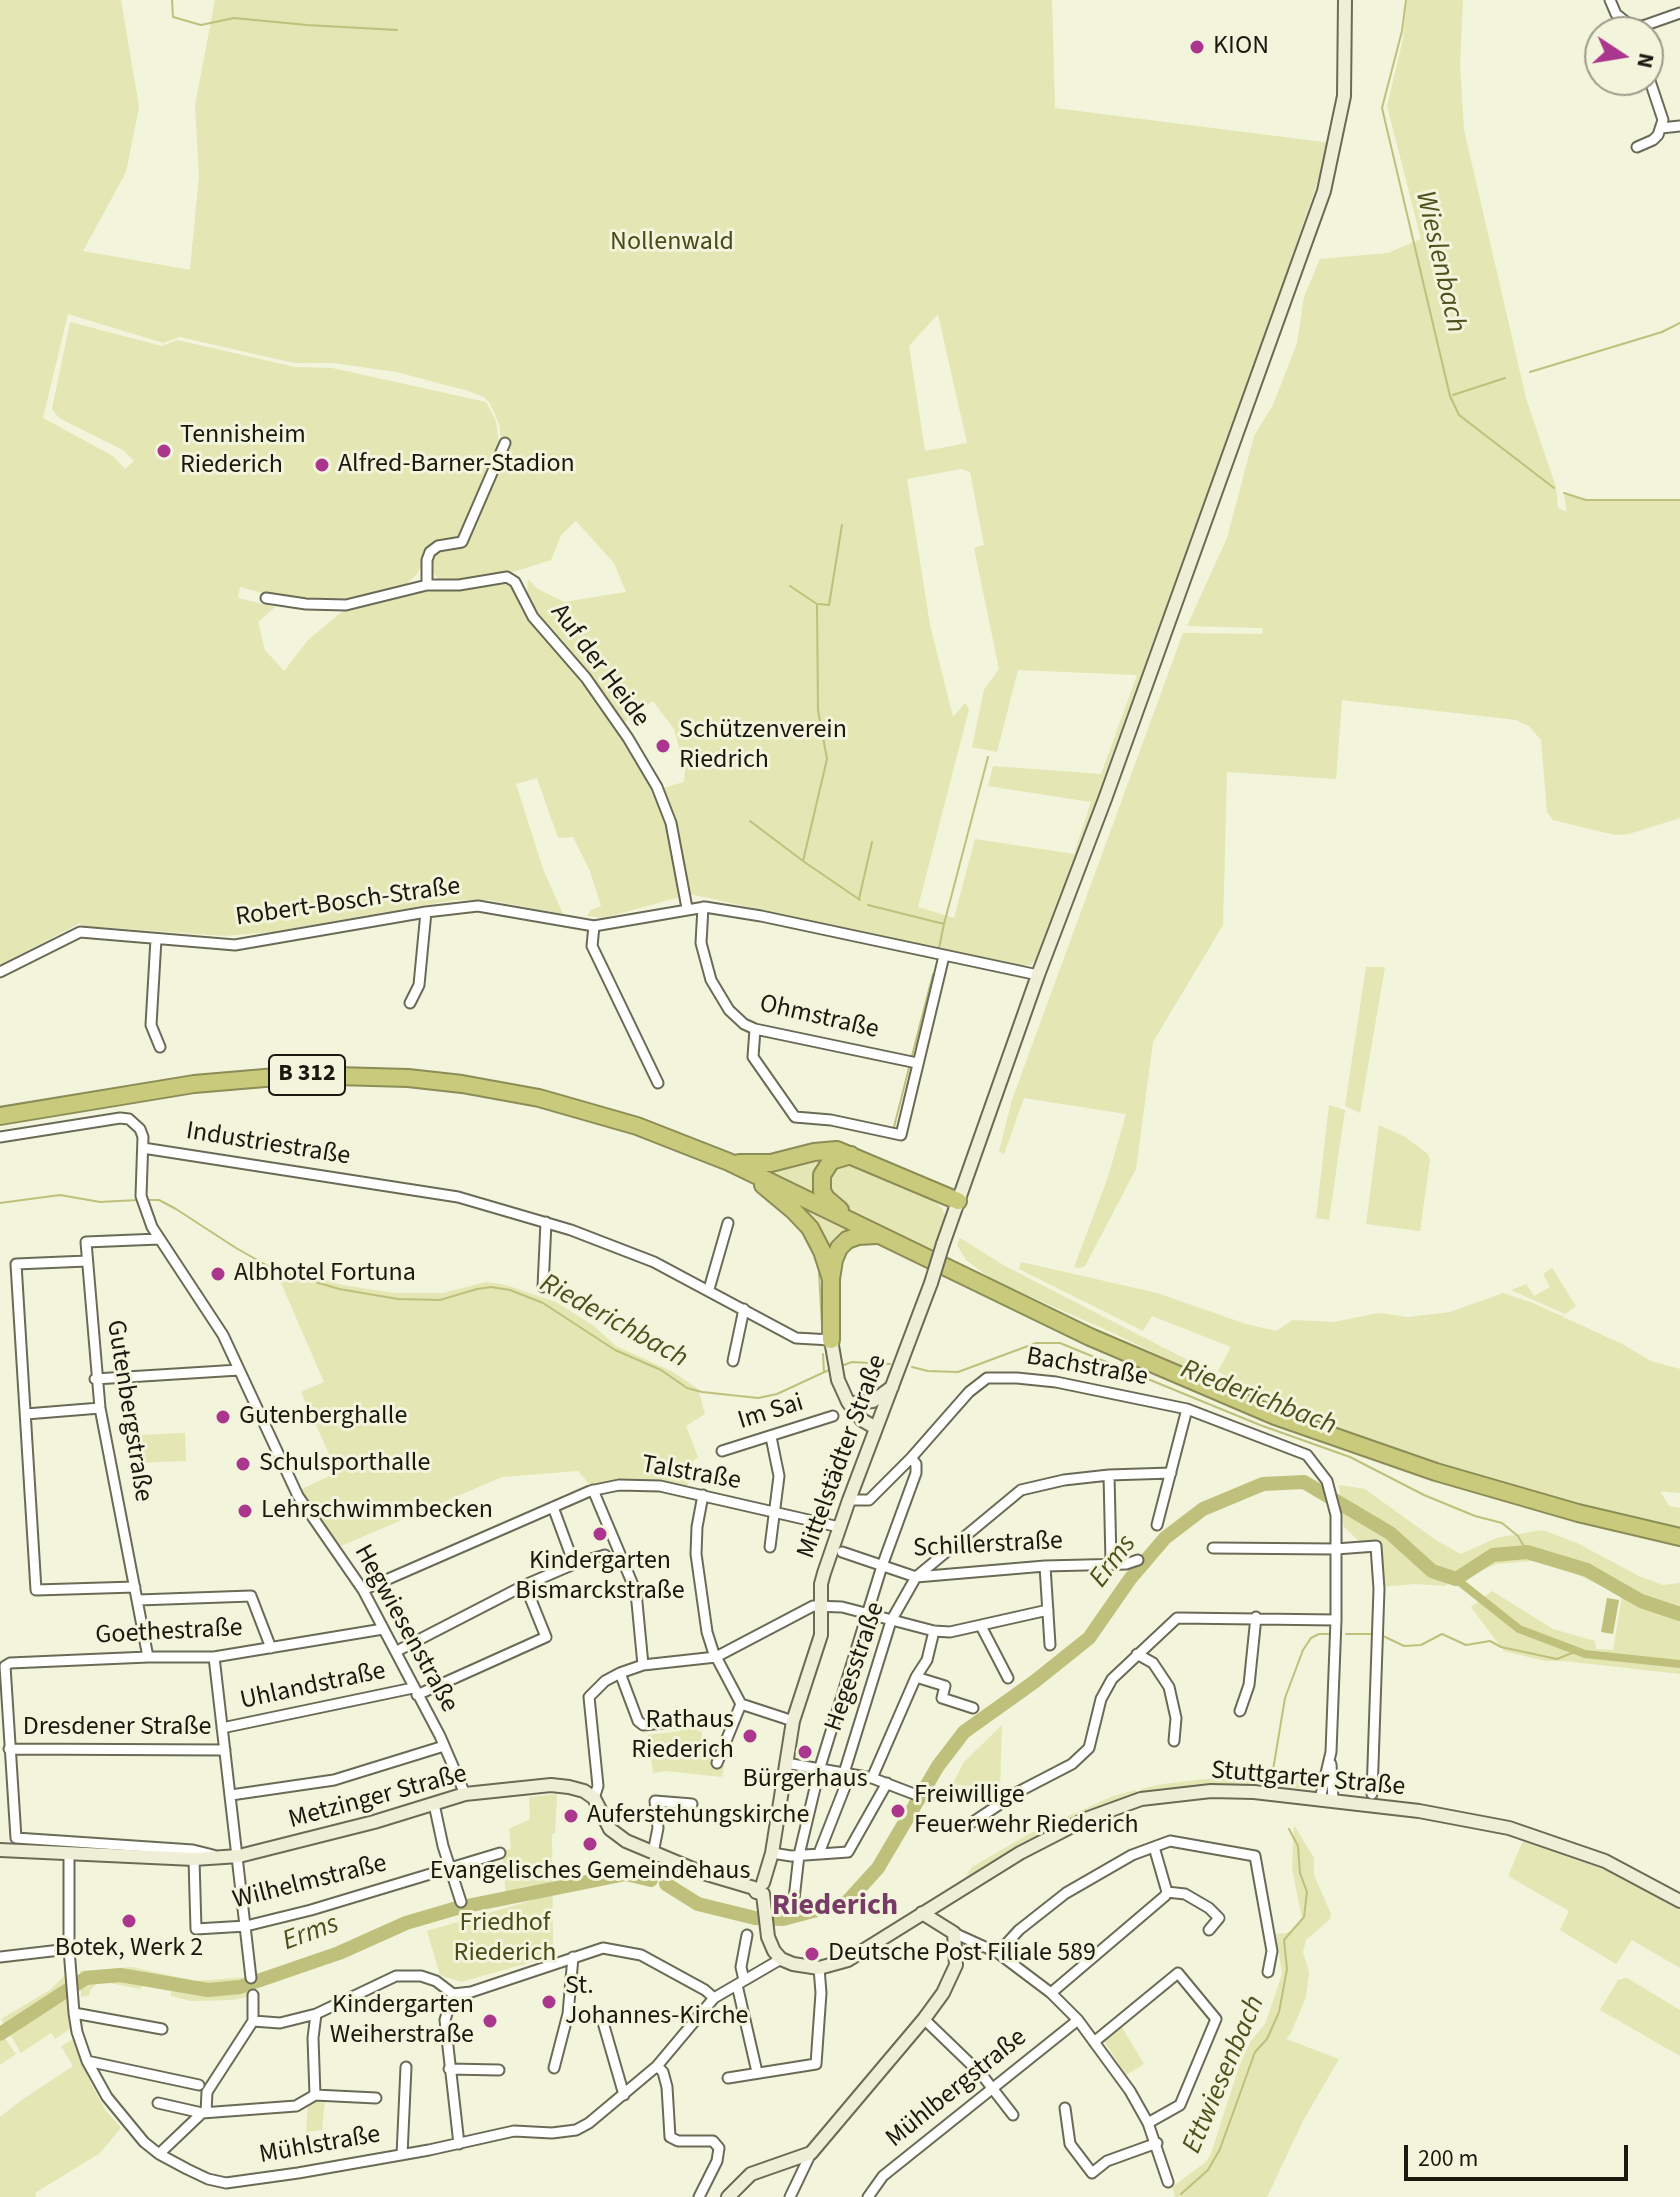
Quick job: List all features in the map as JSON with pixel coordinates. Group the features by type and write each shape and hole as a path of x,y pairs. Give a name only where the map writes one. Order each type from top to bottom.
{"highway":[{"name":"B 312","path":"0,1116 148,1090 234,1079 300,1075 382,1076 462,1084 552,1102 637,1126 734,1165 1090,1337 1275,1416 1436,1472 1578,1513 1680,1537"},
{"path":"734,1165 771,1163 826,1150 852,1155 958,1201"},
{"path":"852,1155 831,1161 825,1167 820,1182 826,1198 856,1224"},
{"path":"734,1165 802,1219 816,1239 831,1279"},
{"path":"831,1340 831,1279 839,1248 847,1240 867,1234 881,1236"}],"street":[{"name":"Mittelstädter Straße","path":"761,1892 772,1853 793,1721 818,1648 821,1584 839,1527 931,1283 1038,975 1105,799 1324,191 1344,96 1345,0"},
{"path":"1637,147 1653,140 1661,128 1663,120 1655,96"},
{"path":"1661,128 1680,126"},
{"path":"427,585 426,567 430,552 438,546 462,542 505,443"},
{"name":"Auf der Heide","path":"266,598 306,604 346,605 427,585 459,585 507,577 515,582 533,617 586,678 628,738 657,787 671,823 687,908"},
{"name":"Robert-Bosch-Straße","path":"0,972 80,932 235,945 478,906 594,926 703,907 747,913 1038,975"},
{"name":"Ohmstraße","path":"703,907 701,943 711,980 729,1010 744,1024 755,1029 917,1063"},
{"path":"410,1003 419,985 426,912"},
{"path":"594,926 592,946 658,1083"},
{"path":"156,939 151,1025 160,1047"},
{"path":"755,1029 753,1057 795,1117 831,1120 901,1135 944,956"},
{"path":"0,1137 120,1118 129,1119 140,1129 143,1148"},
{"name":"Hegwiesenstraße","path":"143,1148 142,1200 159,1239 215,1321 298,1496 363,1590 397,1651 465,1794"},
{"name":"Industriestraße","path":"143,1148 458,1197 546,1222 654,1262 796,1338 831,1340"},
{"path":"543,1287 546,1222"},
{"path":"709,1289 728,1223"},
{"path":"135,1587 36,1590 16,1264 87,1261 86,1242 159,1239"},
{"name":"Gutenbergstraße","path":"87,1261 95,1379 148,1657"},
{"path":"733,1361 744,1309"},
{"path":"831,1340 838,1380 857,1414 876,1428"},
{"path":"95,1379 239,1370"},
{"name":"Bachstraße","path":"849,1500 869,1500 969,1392 987,1378 1056,1382 1187,1409 1307,1455 1327,1481 1336,1515 1336,1620 1326,1799"},
{"path":"850,1399 868,1403 892,1387"},
{"path":"850,1399 881,1415"},
{"path":"26,1414 100,1408"},
{"path":"1157,1525 1187,1409"},
{"name":"Im Sai","path":"722,1451 833,1416"},
{"path":"770,1547 779,1476 771,1437"},
{"path":"795,1899 799,1855 820,1767 882,1566 916,1473 916,1464 911,1458"},
{"name":"Hegesstraße","path":"819,1853 847,1774 891,1621 916,1577 1021,1490 1064,1480 1171,1473"},
{"path":"1109,1475 1111,1562"},
{"name":"Talstraße","path":"363,1590 593,1490 636,1483 703,1495 839,1527"},
{"path":"593,1490 636,1592 643,1665"},
{"path":"703,1495 697,1529 697,1564 707,1632 716,1657 741,1704 793,1721"},
{"path":"553,1507 574,1564"},
{"path":"1213,1548 1336,1549 1376,1546 1377,1635 1372,1794"},
{"name":"Schillerstraße","path":"842,1552 916,1577 1045,1566 1126,1564 1138,1560"},
{"path":"397,1651 525,1585 574,1564 605,1555"},
{"path":"1045,1566 1050,1645"},
{"name":"Uhlandstraße","path":"222,1728 415,1692 546,1637 525,1585"},
{"path":"138,1600 251,1596 271,1648"},
{"path":"728,2078 816,2064 821,1993 819,1968 808,1968 778,1955 767,1929 761,1892 700,1872 614,1833 594,1798 598,1786 589,1697 605,1681 643,1665 716,1657 813,1606 868,1613 934,1631 950,1632 1048,1610"},
{"path":"1240,1711 1249,1685 1256,1617"},
{"path":"973,1822 1018,1792 1072,1764 1089,1748 1101,1699 1112,1679 1177,1618 1336,1620"},
{"path":"981,1626 1008,1678"},
{"name":"Goethestraße","path":"9,1749 5,1666 10,1663 214,1657 383,1629"},
{"path":"872,1778 916,1677 927,1660 934,1631"},
{"path":"1137,1654 1153,1663 1169,1687 1176,1718 1174,1741"},
{"name":"Wilhelmstraße","path":"214,1657 251,1978"},
{"path":"620,1673 638,1721 643,1725 695,1720"},
{"path":"916,1677 945,1686 942,1698 973,1708"},
{"path":"717,1763 741,1704"},
{"path":"231,1795 334,1780 444,1746"},
{"name":"Dresdener Straße","path":"9,1749 225,1750"},
{"name":"Metzinger Straße","path":"9,1749 16,1838 193,1850 219,1858"},
{"name":"Bachstraße","path":"1326,1799 1324,1779 1330,1762"},
{"name":"Hegesstraße","path":"786,1763 872,1778 914,1794"},
{"path":"772,1853 848,1852 887,1783"},
{"name":"Metzinger Straße","path":"0,1850 219,1858 325,1836 465,1794 551,1785 584,1791 594,1798"},
{"name":"Stuttgarter Straße","path":"819,1968 848,1960 1062,1831 1141,1799 1211,1791 1326,1799 1419,1811 1499,1826 1556,1842 1618,1867 1680,1901"},
{"path":"653,1853 658,1828 655,1801 692,1804"},
{"path":"434,1804 461,1902"},
{"path":"998,1953 1019,1930 1066,1893 1132,1855 1170,1841 1255,1856 1272,1951 1268,1972"},
{"path":"1154,1847 1167,1892"},
{"name":"Wilhelmstraße","path":"194,1859 196,1929 246,1926 311,1910 500,1853"},
{"name":"Mühlstraße","path":"69,1854 69,1949 74,2013 87,2061 107,2097 137,2134 159,2154 208,2179 226,2183 402,2155 514,2131 552,2133 576,2130 589,2123 657,2066 714,1998 778,1955"},
{"path":"1051,1993 1167,1892 1185,1894 1209,1908 1219,1918 1209,1930"},
{"path":"922,1913 954,1933 998,1953 1051,1993 1078,2020 1130,2091 1148,2123 1168,2182"},
{"path":"790,2197 811,2153 924,2019 952,1976 956,1965 954,1933"},
{"path":"747,1935 741,1982 757,2072"},
{"path":"253,2021 280,2023 316,2014 396,1976 421,1976 436,1981 453,1994 471,1992 603,1948 635,1953 705,1990 714,1998"},
{"path":"0,1957 69,1949"},
{"path":"554,2068 568,2014 573,1957"},
{"path":"1094,2042 1178,1973 1216,2019 1180,2105 1148,2123"},
{"path":"453,1994 445,2020 459,2144"},
{"path":"159,2154 204,2112 207,2092 253,2021 253,1995"},
{"path":"74,2013 162,2029"},
{"path":"315,2095 313,2038 316,2014"},
{"path":"568,2014 602,2019 624,2095"},
{"path":"924,2019 982,2075 1013,2115"},
{"name":"Mühlbergstraße","path":"868,2197 883,2176 1078,2020"},
{"path":"87,2061 199,2085"},
{"path":"657,2066 663,2072 667,2087 670,2137 678,2141 713,2141 719,2148 717,2161 699,2197"},
{"path":"402,2155 406,2067"},
{"path":"449,2069 499,2070"},
{"path":"158,2103 204,2112 296,2106 315,2095 376,2098"},
{"path":"1065,2108 1070,2144 1092,2173 1107,2161 1157,2143"},
{"path":"728,2197 759,2170 811,2153"}],"green space":[{"name":"Nollenwald","path":"0,0 121,0 139,107 126,172 83,251 190,270 199,176 195,105 215,0 1052,0 1055,108 1331,143 1086,839 1041,955 1030,965 1016,966 690,894 604,918 587,916 591,910 601,906 590,871 573,837 558,838 537,778 516,784 543,869 563,914 488,900 455,900 271,932 225,936 84,926 80,923 0,965","holes":["68,314 163,343 180,337 294,363 333,363 396,372 465,390 484,397 490,403 499,424 502,443 515,453 499,444 496,421 486,402 332,368 295,367 177,340 162,346 70,322 52,409 59,418 123,450 134,461 125,469 113,456 43,418","938,314 967,443 925,451 909,346","961,469 970,472 984,545 974,548 999,669 984,690 972,747 997,752 1018,670 1137,675 1101,774 993,766 988,786 1091,802 1074,854 975,839 954,918 918,907 969,709 965,703 953,717 930,625 907,479","576,521 614,563 626,592 564,602 538,589 528,579 527,594 518,600 511,584 413,589 350,605 308,640 284,671 265,650 258,622 275,607 238,598 240,587 277,597 343,602 403,587 417,574 424,559 438,579 458,583 497,577 551,560 561,535","546,629 623,723 653,701 674,729 685,770 684,782 663,788 673,815 666,821 655,794 616,730"]},
{"path":"1407,0 1463,0 1460,64 1464,130 1526,398 1556,487 1558,508 1567,512 1564,494 1583,499 1680,499 1680,818 1629,834 1615,835 1553,820 1547,812 1541,740 1529,726 1516,720 1342,700 1336,779 1227,772 1223,925 1153,1042 1136,1169 1085,1266 1074,1267 1108,1177 1126,1114 1024,1098 1004,1154 999,1151 1012,1100 1183,633 1263,634 1262,628 1187,626 1227,538 1254,436 1273,405 1297,343 1304,297 1320,259 1388,253 1421,239 1387,106 1403,39"},
{"path":"1366,967 1385,967 1360,1113 1345,1106"},
{"path":"1329,1105 1345,1110 1329,1220 1316,1218"},
{"path":"1379,1125 1405,1137 1428,1154 1430,1160 1420,1231 1366,1224"},
{"path":"828,1153 820,1196 758,1168"},
{"path":"845,1160 927,1195 942,1208 946,1218 932,1255 841,1206 829,1195 829,1169"},
{"path":"794,1200 859,1230 831,1260"},
{"path":"960,1238 1005,1266 1240,1387 1218,1371 1231,1347 1152,1316 1143,1331 1019,1269 1021,1262 1157,1293 1246,1324 1276,1331 1293,1320 1334,1322 1379,1313 1408,1317 1450,1312 1503,1293 1533,1303 1622,1344 1651,1361 1680,1369 1680,1493 1660,1491 1669,1506 1680,1508 1680,1532 1474,1478 1248,1399 1111,1332 993,1280 966,1260 957,1245"},
{"path":"269,1263 342,1285 395,1293 443,1293 486,1282 506,1285 556,1302 594,1326 616,1346 673,1372 698,1389 705,1414 686,1426 698,1457 689,1465 688,1486 645,1480 592,1487 578,1471 502,1477 341,1546 300,1490 375,1454 373,1452 335,1467 301,1392 324,1382 281,1283 286,1278 267,1271"},
{"path":"1552,1268 1576,1306 1565,1314 1511,1290 1526,1284 1534,1296 1550,1287 1543,1274"},
{"path":"185,1433 186,1461 136,1463 135,1435"},
{"path":"1339,1485 1365,1489 1437,1541 1461,1554 1496,1538 1542,1530 1577,1543 1639,1576 1663,1585 1680,1583 1680,1674 1545,1661 1504,1651 1471,1607 1492,1591 1553,1629 1595,1641 1596,1649 1613,1650 1622,1596 1560,1566 1531,1561 1497,1564 1473,1574 1461,1569 1446,1586 1416,1584 1380,1587 1377,1542 1359,1541 1344,1527"},
{"path":"681,1725 702,1732 701,1750 716,1756 724,1766 722,1777 665,1771 653,1773 648,1735 681,1731"},
{"path":"1002,1725 1000,1787 952,1785 964,1762"},
{"path":"1240,1775 1318,1781 1316,1789 1240,1784 1141,1792 1141,1789 1163,1784"},
{"path":"1136,1790 1137,1793 1031,1839 968,1878 972,1867 1029,1834 1113,1796"},
{"name":"Friedhof Riederich","path":"557,1794 555,1833 552,1834 553,1956 461,1982 440,1975 427,1931 530,1901 529,1890 506,1895 502,1851 511,1849 509,1829 530,1819 529,1797"},
{"path":"1294,1825 1314,1858 1314,1875 1331,1914 1330,1919 1306,1940 1303,1952 1309,1973 1306,1997 1286,2039 1339,2059 1303,2121 1267,2197 1175,2197 1172,2187 1206,2162 1211,2153 1240,2064 1251,2041 1265,2024 1282,1974 1276,1934 1287,1933 1302,1918 1292,1869"},
{"path":"1523,1841 1567,1854 1618,1875 1680,1910 1680,1968 1632,1940 1616,1964 1560,1930 1569,1911 1508,1876"},
{"path":"132,1967 194,1981 250,1977 251,1996 232,2000 191,2001 171,1996 171,1991 100,1981 90,1990 90,1995 81,1997 80,1971"},
{"path":"66,1974 71,2028 55,2039 51,2033 21,2053 1,2019 50,1990"},
{"path":"1627,1978 1680,2010 1680,2056 1600,2010 1618,1980"},
{"path":"1121,2026 1144,2064 1126,2075 1102,2038"},
{"path":"0,2031 16,2054 0,2065"},
{"path":"74,2039 90,2082 106,2111 121,2128 100,2153 35,2193 36,2197 0,2197 0,2117 73,2066 61,2046"},
{"path":"325,2099 322,2130 306,2132 308,2102"}],"shaded area":[{"path":"1607,1598 1619,1600 1613,1634 1601,1632"}],"waterway":[{"path":"172,0 173,17 201,25 234,18 397,30"},
{"name":"Wieslenbach","path":"1406,0 1402,31 1382,108 1450,396 1459,415 1554,488"},
{"path":"1530,372 1662,332 1680,323"},
{"path":"1453,395 1505,378"},
{"name":"Wieslenbach","path":"1564,493 1586,500 1680,500"},
{"path":"819,604 829,605 842,525"},
{"path":"790,586 817,604 818,710 827,759 803,861 860,900"},
{"path":"944,924 988,757"},
{"path":"750,821 803,861"},
{"path":"859,899 872,842"},
{"path":"868,905 944,924 939,948"},
{"path":"912,1056 933,974"},
{"path":"894,1127 909,1068"},
{"name":"Riederichbach","path":"0,1203 60,1195 100,1202 138,1200"},
{"name":"Riederichbach","path":"148,1200 159,1200 176,1209 275,1270 339,1289 398,1299 440,1300 477,1289 491,1287 510,1290 543,1303 615,1350 661,1370 687,1388 702,1392 758,1398 777,1394 831,1369"},
{"path":"819,1273 822,1325"},
{"name":"Riederichbach","path":"912,1367 958,1372 1036,1343 1060,1343 1260,1425 1350,1457 1424,1495 1475,1516 1502,1523 1518,1536 1527,1552"},
{"path":"823,1354 824,1372"},
{"name":"Riederichbach","path":"841,1366 852,1362 890,1364"},
{"name":"Erms","path":"666,1884 698,1904 755,1918 783,1919 847,1902 878,1868 938,1766 964,1732 1089,1638 1130,1579 1165,1538 1203,1509 1263,1484 1304,1482 1390,1533 1432,1571 1456,1579 1493,1555 1527,1552 1587,1570 1641,1601 1680,1614"},
{"path":"1456,1579 1519,1629 1585,1654 1680,1664"},
{"name":"Ettwiesenbach","path":"1273,1770 1285,1698 1303,1650 1311,1638 1329,1634"},
{"name":"Ettwiesenbach","path":"1346,1634 1373,1634"},
{"name":"Ettwiesenbach","path":"1379,1634 1404,1646 1421,1645 1442,1634 1466,1645 1490,1641 1501,1647 1557,1659 1577,1651"},
{"name":"Ettwiesenbach","path":"1181,2194 1208,2170 1220,2149 1255,2052 1267,2039 1279,2012 1287,1969 1284,1940 1304,1917 1307,1892 1300,1873 1298,1846 1289,1829"},
{"name":"Erms","path":"0,2034 86,1978 120,1975 208,1990 240,1987 339,1953 406,1923 457,1908 626,1874 651,1880"}],"place":[{"name":"KION","path":"1197,47"},
{"name":"Tennisheim Riederich","path":"164,451"},
{"name":"Alfred-Barner-Stadion","path":"322,465"},
{"name":"Schützenverein Riedrich","path":"663,746"},
{"name":"Albhotel Fortuna","path":"218,1274"},
{"name":"Gutenberghalle","path":"223,1417"},
{"name":"Schulsporthalle","path":"243,1464"},
{"name":"Lehrschwimmbecken","path":"245,1511"},
{"name":"Kindergarten Bismarckstraße","path":"600,1534"},
{"name":"Rathaus Riederich","path":"750,1736"},
{"name":"Bürgerhaus","path":"805,1752"},
{"name":"Freiwillige Feuerwehr Riederich","path":"898,1811"},
{"name":"Auferstehungskirche","path":"571,1816"},
{"name":"Evangelisches Gemeindehaus","path":"590,1844"},
{"name":"Botek, Werk 2","path":"129,1921"},
{"name":"Deutsche Post Filiale 589","path":"812,1954"},
{"name":"St. Johannes-Kirche","path":"549,2002"},
{"name":"Kindergarten Weiherstraße","path":"490,2021"}],"district":[{"name":"Riederich","path":"835,1907"}]}
